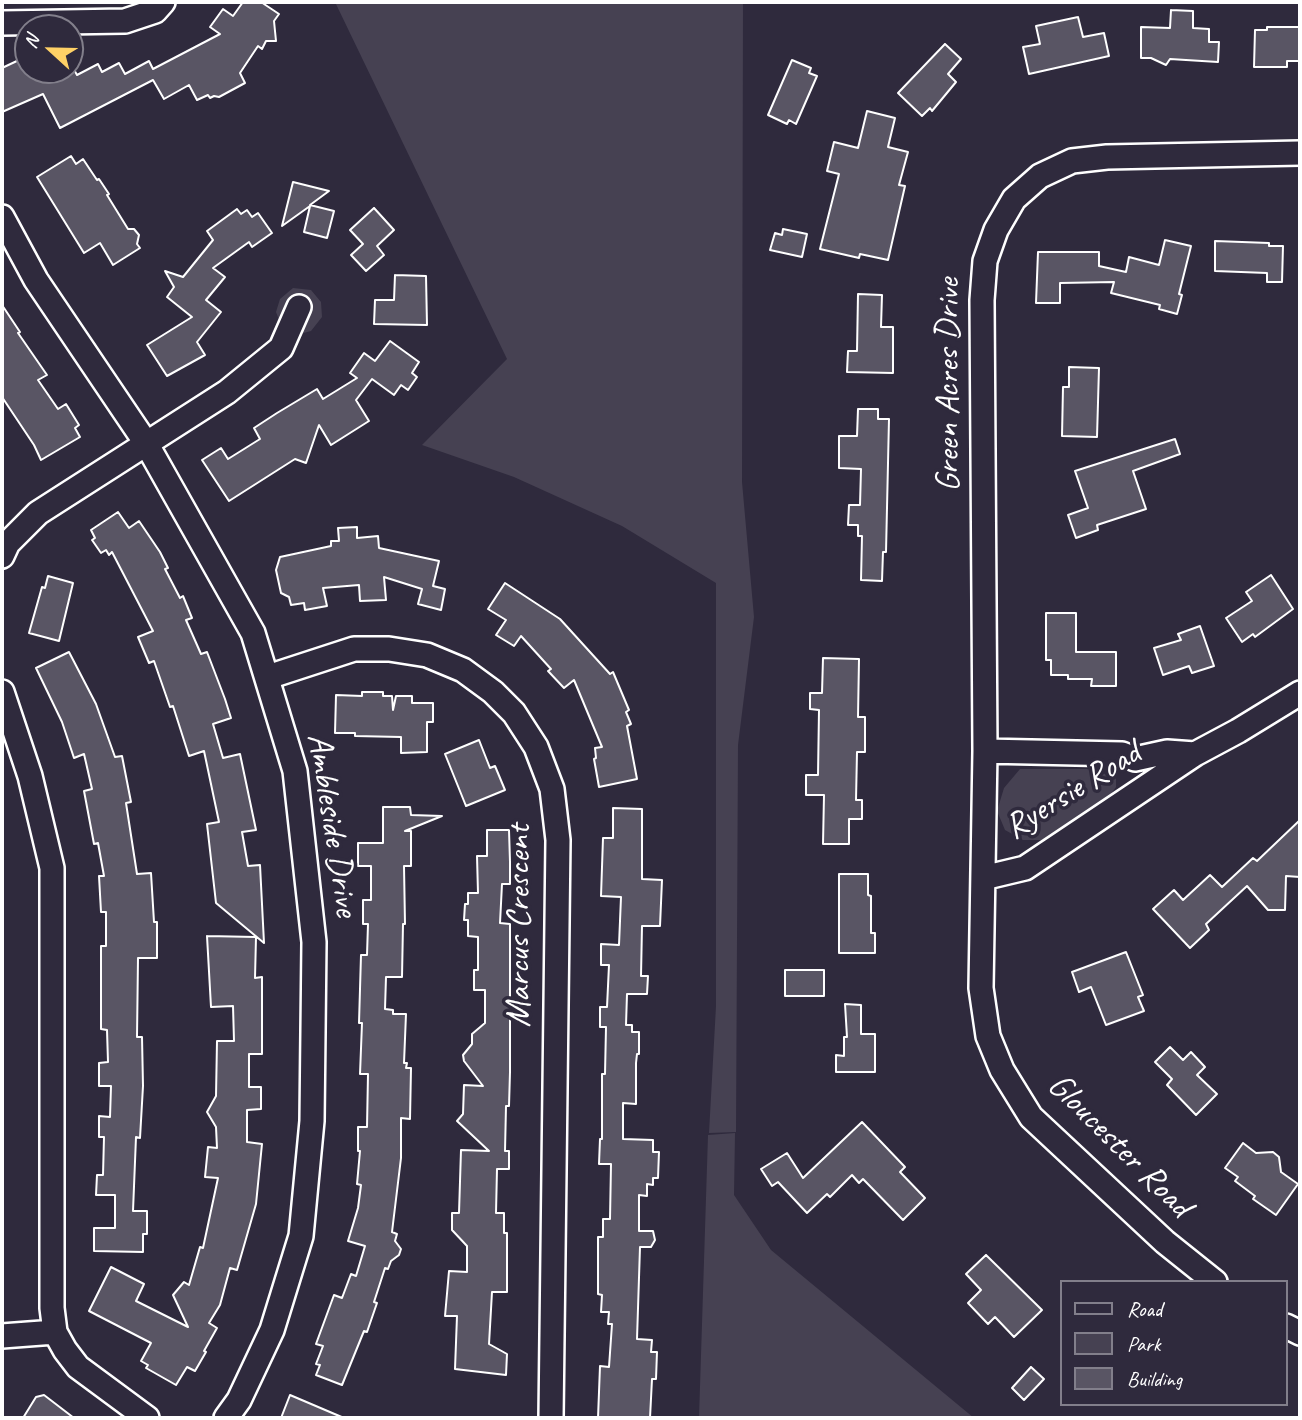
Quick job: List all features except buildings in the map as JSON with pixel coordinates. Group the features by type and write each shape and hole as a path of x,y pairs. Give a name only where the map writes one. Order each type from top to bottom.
{"street":[{"path":"2,23 125,21 155,11 163,2"},
{"name":"Green Acres Drive","path":"983,878 985,751 982,300 985,261 996,230 1014,199 1040,176 1072,161 1107,157 1300,153"},
{"name":"Ambleside Drive","path":"2,217 36,280 146,443 253,633 295,771 314,942 312,1121 301,1236 272,1330 239,1400 226,1418"},
{"path":"2,556 8,543 37,513 227,392 281,348 299,307"},
{"name":"Marcus Crescent","path":"268,677 354,649 389,649 427,655 463,670 493,692 514,713 536,747 552,789 558,841 551,1418"},
{"path":"2,692 30,776 52,868 52,1308 55,1332 78,1367 147,1418"},
{"name":"Ryersie Road","path":"983,878 1025,868 1195,754 1300,693"},
{"name":"Ryersie Road","path":"985,751 1122,754 1135,759 1167,752 1195,754"},
{"name":"Gloucester Road","path":"983,878 981,989 988,1036 1002,1070 1031,1117 1165,1242 1212,1280"},
{"path":"2,1336 55,1332"}],"green space":[{"path":"335,2 743,2 742,482 754,617 738,745 736,1132 709,1133 716,1006 716,583 622,526 514,477 422,445 507,359"},
{"path":"293,288 311,290 321,302 322,317 311,331 296,335 281,325 276,312 280,299"},
{"path":"1020,769 1087,769 1116,777 1116,787 1108,798 1042,840 1023,840 1005,830 997,811 1004,788"},
{"path":"735,1133 734,1195 771,1250 974,1418 699,1418 708,1135"}]}
